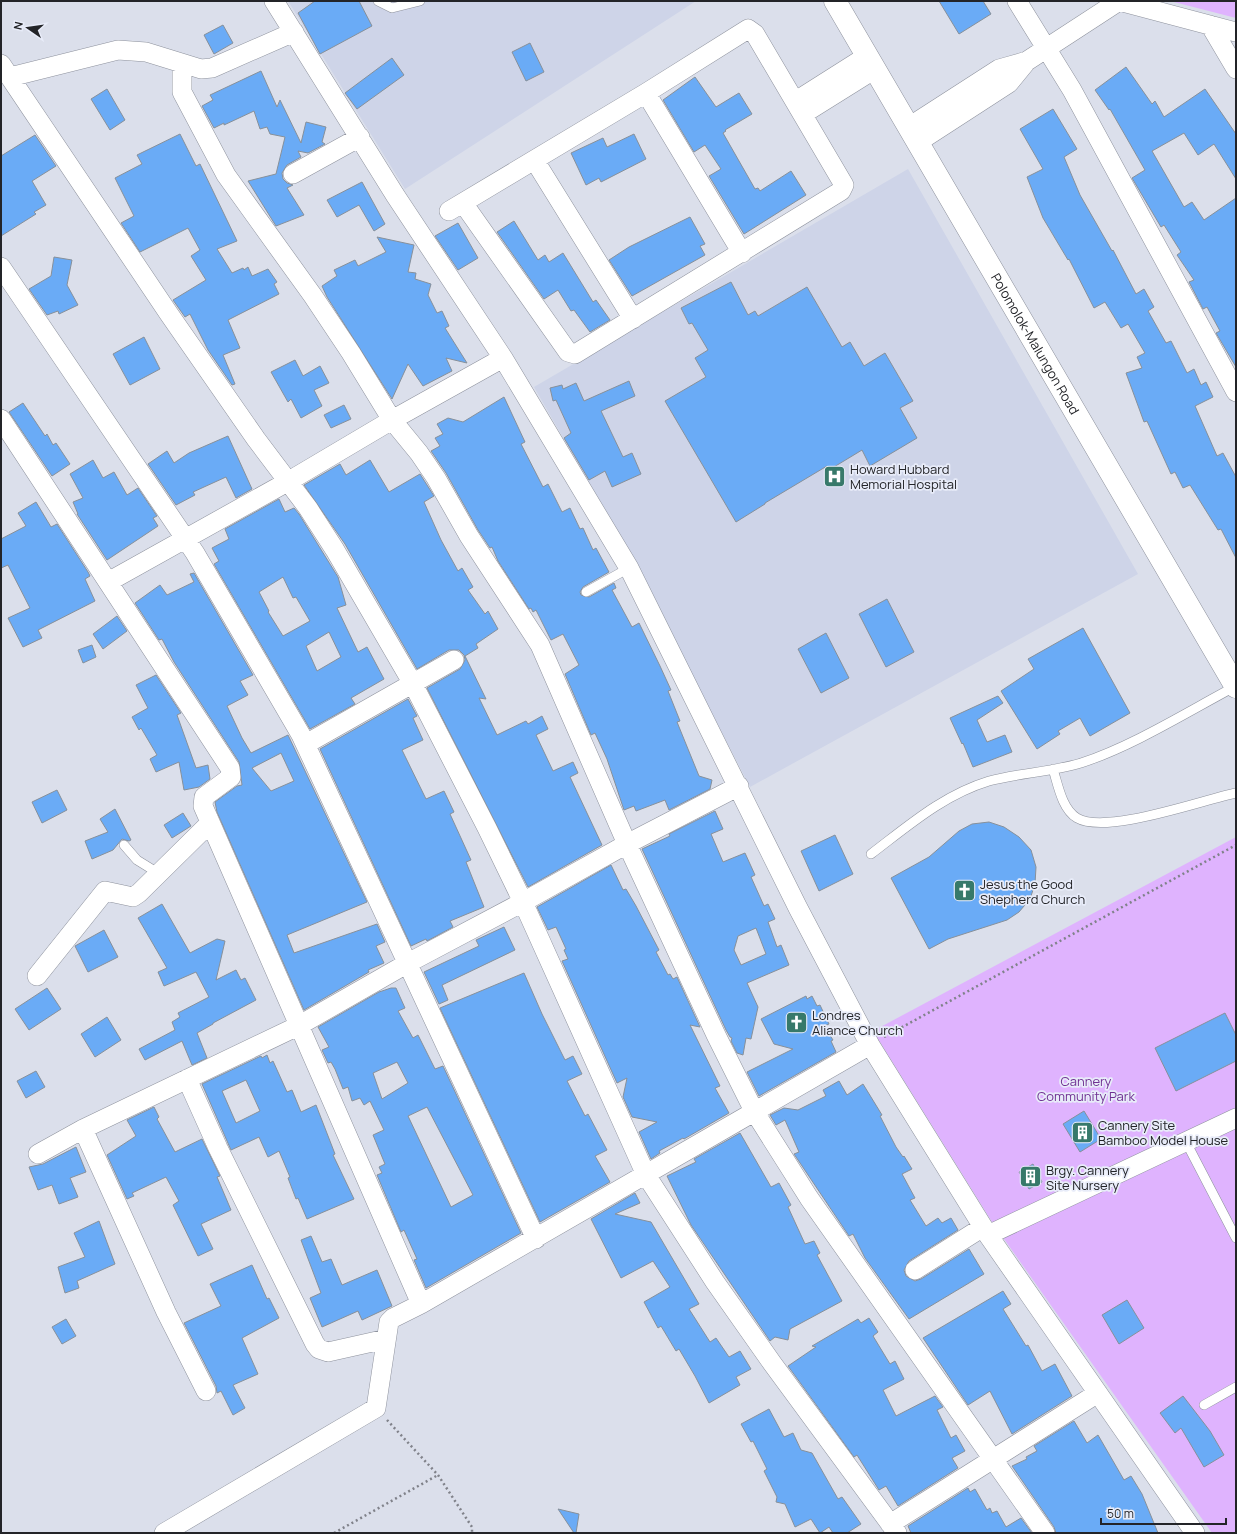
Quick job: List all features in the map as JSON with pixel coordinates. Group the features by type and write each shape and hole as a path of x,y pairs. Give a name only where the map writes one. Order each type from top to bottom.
{"main road":[{"name":"Polomolok-Malungon Road","path":"834,1 914,135 1236,687"}],"street":[{"path":"274,1 503,358 629,568 739,786 798,908 870,1045 986,1231 1195,1533"},
{"path":"1017,1 1047,48 1094,129 1236,392"},
{"path":"914,135 999,69 1027,61 1119,1 1236,32"},
{"path":"1210,25 1236,69"},
{"path":"748,29 755,34 844,182 844,187 841,191 742,253 578,353 570,354 456,207 535,161 646,93 748,29"},
{"path":"294,32 212,68 201,69 146,52 118,50 6,70 169,314 256,439 289,481 335,550 412,684 523,902 646,1175 715,1282 893,1528 994,1460 1098,1393"},
{"path":"799,108 871,63"},
{"path":"182,64 182,92 226,175 351,353 392,420 419,453 436,478 469,536 540,645 627,844 716,1035 754,1111 813,1204 1045,1533"},
{"path":"646,93 742,253"},
{"path":"293,174 360,137"},
{"path":"535,161 633,319"},
{"path":"1,267 211,578 260,667 306,744 536,1239"},
{"path":"108,582 289,481 392,420 503,358"},
{"path":"1,420 230,768 231,773 228,780 203,800 203,806 421,1304"},
{"path":"306,744 454,660"},
{"path":"38,1154 83,1130 298,1026 408,963 523,902 627,844 739,786"},
{"path":"37,976 105,892 133,897 139,893 210,823"},
{"path":"164,1533 376,1408 386,1340 392,1318 421,1304 536,1239 870,1045"},
{"path":"187,1079 218,1148 315,1344 319,1349 328,1352 386,1340"},
{"path":"915,1270 986,1231 1186,1142 1236,1118"},
{"path":"83,1130 166,1312 206,1391"}],"lane":[{"path":"378,1 392,8 406,6 420,1"},
{"path":"586,592 629,568"},
{"path":"871,854 938,805 963,790 990,781 1081,763 1128,743 1236,687"},
{"path":"1053,769 1061,794 1069,810 1077,818 1088,822 1121,821 1142,817 1236,793"},
{"path":"124,845 137,860 158,873"},
{"path":"1186,1142 1236,1238"},
{"path":"1204,1405 1236,1387"}],"path":[{"path":"870,1045 1236,845"},
{"path":"376,1408 438,1475 472,1527 472,1533"},
{"path":"334,1533 438,1475"}],"shaded area":[{"path":"288,1 696,1 405,189"},
{"name":"Howard Hubbard Memorial Hospital","path":"908,169 1138,574 750,787 636,565 534,387"}],"green space":[{"path":"1170,1 1236,1 1236,18"},
{"name":"Cannery Community Park","path":"1236,837 1236,1533 1212,1533 992,1222 873,1031"}],"building":[{"path":"315,1 359,1 372,26 320,54 298,13"},
{"path":"939,1 983,1 991,14 959,34"},
{"path":"223,25 233,43 214,54 204,35"},
{"path":"530,43 544,72 526,81 512,52"},
{"path":"392,58 404,75 357,109 345,93"},
{"path":"1126,67 1152,104 1155,101 1164,117 1205,89 1236,134 1236,179 1214,144 1198,155 1184,133 1152,151 1184,207 1192,202 1204,220 1236,198 1236,367 1216,333 1220,331 1207,307 1203,309 1189,282 1194,280 1177,255 1181,252 1164,225 1161,227 1132,178 1145,170 1110,109 1109,110 1095,90"},
{"path":"261,71 277,107 280,100 301,143 306,122 326,127 322,142 325,144 308,153 298,151 301,157 287,165 282,173 283,179 287,183 293,185 287,188 304,215 276,226 248,181 276,174 285,137 270,134 267,127 260,129 254,111 214,128 202,106 213,100 210,95"},
{"path":"695,77 716,107 739,93 752,114 725,130 726,131 723,133 755,189 758,188 760,191 791,171 806,195 744,234 709,176 721,169 705,145 694,152 663,100"},
{"path":"107,89 125,120 110,130 91,99"},
{"path":"1053,109 1077,149 1064,157 1080,195 1112,251 1113,250 1136,294 1144,289 1154,307 1148,311 1166,343 1171,341 1187,373 1194,369 1201,385 1206,382 1213,397 1195,406 1217,456 1223,453 1236,477 1236,558 1221,529 1218,530 1190,485 1183,488 1175,472 1171,474 1147,421 1144,422 1126,373 1142,368 1137,357 1145,353 1128,324 1121,328 1105,302 1094,308 1069,259 1068,260 1043,218 1027,177 1043,169 1020,129"},
{"path":"180,134 196,166 200,164 237,241 217,249 232,273 243,268 244,270 248,267 252,276 268,269 277,282 274,284 279,294 228,320 240,348 223,355 235,384 232,385 208,350 190,314 185,317 173,300 206,280 191,256 200,250 188,228 140,252 121,223 134,216 115,178 142,164 137,155"},
{"path":"634,134 646,159 601,182 599,178 586,185 571,153 603,138 607,147"},
{"path":"35,135 56,166 32,181 46,205 34,212 36,214 1,236 1,156"},
{"path":"362,182 385,224 374,231 359,205 337,217 327,200"},
{"path":"690,217 705,244 700,246 705,255 632,296 609,260 629,247"},
{"path":"514,221 538,260 545,255 549,262 563,253 593,302 596,300 610,320 590,332 574,310 571,311 558,290 544,299 497,232"},
{"path":"458,223 478,258 458,270 435,236"},
{"path":"377,237 414,245 408,272 416,273 415,279 431,284 428,295 437,313 442,311 449,326 445,328 467,363 446,358 452,371 423,386 408,364 392,399 327,297 322,286 337,276 334,270 355,260 358,266 386,252"},
{"path":"54,257 72,260 67,285 78,305 59,314 58,311 47,315 29,289 51,276"},
{"path":"731,282 748,315 755,311 758,316 807,287 842,347 850,342 864,366 885,353 913,401 900,408 917,438 870,466 862,450 829,470 827,466 736,522 665,401 706,377 695,358 708,350 692,323 689,324 681,308"},
{"path":"144,337 160,369 130,385 113,354"},
{"path":"295,360 303,376 320,366 329,383 314,390 322,406 301,418 291,399 288,402 271,372"},
{"path":"629,381 635,396 601,411 623,457 632,453 641,474 612,487 605,471 589,480 564,438 571,433 556,400 553,401 550,388 562,385 563,389 576,383 584,401"},
{"path":"504,397 525,442 521,444 543,487 548,484 562,512 570,508 580,529 583,528 593,550 596,548 609,572 583,587 580,592 581,595 589,597 614,583 616,588 612,590 632,627 639,623 671,690 668,691 680,721 677,722 699,776 712,780 710,789 669,810 665,800 636,811 634,806 624,810 607,759 595,733 591,735 565,674 579,665 563,634 551,640 536,610 533,612 531,608 529,609 498,561 492,547 490,548 478,530 446,473 431,451 440,446 435,438 443,434 437,424 448,418 463,422"},
{"path":"23,403 45,436 47,434 53,445 56,443 70,464 52,476 9,412"},
{"path":"344,405 351,419 331,428 324,415"},
{"path":"228,436 252,489 236,498 226,477 193,492 195,495 176,505 148,464 167,451 174,463 189,453"},
{"path":"93,460 103,478 114,472 127,495 138,488 157,516 153,518 158,526 107,560 77,514 73,502 83,498 70,474"},
{"path":"370,460 389,492 420,474 434,496 424,502 441,540 458,571 462,568 473,587 468,590 485,614 488,611 498,629 476,644 478,648 465,656 486,699 479,698 497,735 526,721 528,724 542,716 548,729 536,735 553,771 573,762 578,773 570,777 602,845 528,887 427,688 460,669 465,660 464,655 459,650 449,650 417,669 345,544 304,485 340,464 346,475"},
{"path":"279,499 285,512 294,508 338,577 346,605 337,608 358,652 367,647 384,679 351,698 355,704 310,729 214,564 219,561 212,548 229,539 225,529","holes":["283,577 293,598 296,597 310,621 283,636 268,612 269,611 259,592","329,632 341,657 317,671 306,646"]},
{"path":"36,502 51,527 57,524 88,572 90,576 85,579 95,601 38,630 42,638 23,647 8,618 30,608 8,565 1,568 1,539 26,526 18,513"},
{"path":"194,573 253,675 240,681 248,695 227,706 242,738 251,753 288,735 367,902 287,935 294,953 377,924 385,942 376,946 384,963 368,970 369,972 304,1010 217,812 215,802 237,786 242,785 239,762 174,662 162,639 159,640 135,603 160,585 167,595 194,582 190,574","holes":["281,753 294,781 271,791 252,768"]},
{"path":"887,599 914,652 886,667 859,614"},
{"path":"117,616 127,631 103,649 93,634"},
{"path":"1083,628 1130,713 1090,736 1080,718 1058,731 1060,734 1037,749 1001,691 1034,669 1028,659"},
{"path":"826,633 849,678 821,693 798,649"},
{"path":"92,645 96,657 83,663 78,650"},
{"path":"156,675 181,713 177,715 196,768 208,765 210,779 199,787 184,790 179,762 156,772 150,759 157,755 141,728 139,730 132,717 148,708 136,685"},
{"path":"998,696 1003,703 977,720 987,742 1005,735 1012,752 973,767 950,718"},
{"path":"408,699 417,716 413,718 423,740 402,750 426,799 444,791 454,812 450,814 471,860 466,862 484,907 450,921 453,927 427,941 426,939 411,946 320,749"},
{"path":"57,790 67,810 42,823 32,802"},
{"path":"115,809 131,840 129,841 122,839 113,850 92,859 85,841 108,832 100,819"},
{"path":"715,811 723,829 711,834 723,862 745,853 755,875 751,877 764,906 768,904 775,919 768,922 777,947 781,945 789,965 747,983 758,1007 751,1039 746,1038 743,1055 737,1053 731,1041 732,1038 726,1030 642,849 670,836 669,834","holes":["756,928 766,954 741,965 734,950 738,936"]},
{"path":"183,813 191,826 172,838 164,825"},
{"name":"Jesus the Good Shepherd Church","path":"989,822 1004,827 1019,837 1031,850 1036,867 1035,884 1030,899 1019,912 1007,920 948,939 929,949 891,878 929,857 959,831 972,824"},
{"path":"835,835 853,874 819,891 801,851"},
{"path":"611,865 623,890 626,889 659,950 656,952 668,975 670,974 673,979 677,977 700,1027 690,1025 720,1086 715,1088 729,1113 684,1139 683,1138 659,1151 660,1153 651,1159 639,1132 657,1122 632,1117 623,1097 627,1078 617,1083 562,961 568,959 564,950 566,949 556,927 548,930 537,907"},
{"path":"162,904 190,953 217,939 225,941 216,980 236,970 241,980 245,978 256,1000 197,1033 207,1058 192,1065 182,1041 145,1060 139,1049 175,1030 172,1022 180,1017 178,1013 209,997 196,972 164,986 158,972 167,968 138,918"},
{"path":"504,927 515,950 442,985 448,1000 439,1004 424,972 479,946 476,940"},
{"path":"104,930 118,957 88,972 75,946"},
{"path":"524,973 565,1060 573,1056 582,1074 567,1081 585,1116 588,1114 607,1150 595,1156 610,1182 540,1222 440,1008"},
{"path":"47,988 61,1009 29,1030 15,1009"},
{"path":"396,988 405,1008 398,1011 413,1038 418,1035 435,1069 443,1066 521,1233 426,1288 414,1260 417,1259 404,1230 401,1232 377,1175 382,1173 379,1167 385,1164 373,1135 384,1130 370,1101 364,1105 360,1098 352,1101 348,1087 343,1089 335,1069 331,1062 328,1063 322,1050 329,1047 318,1027 379,992","holes":["397,1062 408,1083 382,1099 373,1073","427,1107 473,1195 451,1207 408,1116"]},
{"path":"806,996 807,999 812,996 817,1006 820,1005 829,1024 824,1026 833,1040 831,1041 836,1052 759,1096 747,1072 793,1049 774,1044 761,1019"},
{"path":"1225,1013 1236,1035 1236,1061 1176,1091 1155,1048"},
{"path":"107,1017 121,1040 95,1057 81,1034"},
{"path":"267,1055 270,1063 273,1061 287,1092 292,1090 301,1112 316,1105 335,1154 333,1155 354,1199 307,1219 298,1198 296,1199 288,1178 290,1177 279,1151 268,1157 259,1137 231,1150 202,1084 261,1056 262,1058","holes":["246,1080 260,1111 236,1123 222,1091"]},
{"path":"36,1071 45,1087 26,1098 17,1081"},
{"path":"839,1081 847,1095 863,1084 882,1115 880,1116 896,1147 912,1169 902,1174 915,1198 910,1200 926,1226 938,1218 942,1223 951,1218 958,1230 909,1261 904,1270 906,1276 915,1281 921,1279 969,1249 984,1274 909,1319 865,1258 853,1234 849,1236 794,1154 799,1152 785,1120 776,1125 770,1115 784,1108 798,1110 826,1096 823,1090"},
{"path":"154,1107 159,1117 157,1119 175,1152 202,1139 220,1176 217,1177 231,1210 201,1224 213,1249 198,1256 173,1205 179,1201 166,1177 132,1193 134,1196 127,1199 107,1155 136,1136 127,1120"},
{"name":"Cannery Site Bamboo Model House","path":"1084,1111 1101,1139 1080,1152 1063,1124"},
{"path":"740,1133 771,1187 779,1183 791,1205 788,1207 805,1244 814,1241 820,1253 817,1255 842,1301 790,1329 788,1340 775,1337 770,1341 691,1225 667,1176 696,1162 694,1159"},
{"path":"76,1147 86,1172 70,1178 78,1197 59,1204 52,1185 38,1190 29,1167 43,1164"},
{"name":"Brgy. Cannery Site Nursery","path":"1033,1164 1042,1182 1029,1189 1019,1172"},
{"path":"635,1193 640,1203 615,1214 651,1222 699,1304 689,1309 710,1342 716,1338 729,1357 740,1351 751,1369 736,1377 740,1385 709,1403 679,1349 676,1351 661,1326 658,1328 644,1302 670,1287 653,1261 621,1278 591,1219"},
{"path":"99,1221 115,1264 77,1281 79,1288 65,1293 58,1267 85,1257 74,1233"},
{"path":"311,1236 322,1262 331,1259 342,1285 377,1270 392,1306 362,1320 358,1311 322,1327 310,1298 321,1293 301,1240"},
{"path":"252,1265 267,1299 269,1298 279,1318 242,1338 258,1374 233,1385 245,1408 233,1415 221,1391 217,1393 216,1386 184,1323 221,1306 210,1284"},
{"path":"1003,1291 1011,1304 1003,1309 1026,1346 1028,1345 1042,1371 1055,1364 1072,1396 1012,1434 990,1391 968,1405 923,1338"},
{"path":"1127,1300 1144,1328 1119,1344 1102,1315"},
{"path":"869,1318 878,1332 873,1336 890,1364 895,1361 904,1379 883,1390 896,1416 935,1396 943,1407 937,1410 951,1438 956,1435 965,1451 952,1458 958,1468 898,1506 886,1486 879,1490 857,1455 854,1457 788,1366 816,1347 812,1346 858,1319 861,1323"},
{"path":"66,1319 76,1336 62,1344 52,1327"},
{"path":"1183,1396 1210,1431 1224,1455 1204,1467 1181,1428 1175,1433 1160,1413"},
{"path":"769,1409 784,1437 793,1433 801,1450 812,1453 838,1499 842,1497 861,1524 847,1533 833,1533 829,1527 820,1533 811,1519 795,1527 785,1504 776,1502 777,1497 764,1471 767,1469 753,1441 751,1442 741,1424"},
{"path":"1074,1421 1087,1443 1098,1435 1124,1480 1131,1476 1142,1494 1158,1533 1056,1533 1054,1527 1012,1466 1027,1459 1026,1457 1037,1451 1034,1446"},
{"path":"968,1488 970,1492 975,1489 987,1510 990,1508 992,1513 997,1511 1006,1527 1021,1518 1032,1533 911,1533 908,1526"},
{"path":"558,1509 579,1514 576,1533 574,1533"}],"place":[{"name":"Howard Hubbard Memorial Hospital","path":"834,476"},
{"name":"Jesus the Good Shepherd Church","path":"965,891"},
{"name":"Londres Aliance Church","path":"797,1022"},
{"name":"Cannery Site Bamboo Model House","path":"1082,1132"},
{"name":"Brgy. Cannery Site Nursery","path":"1031,1177"}]}
